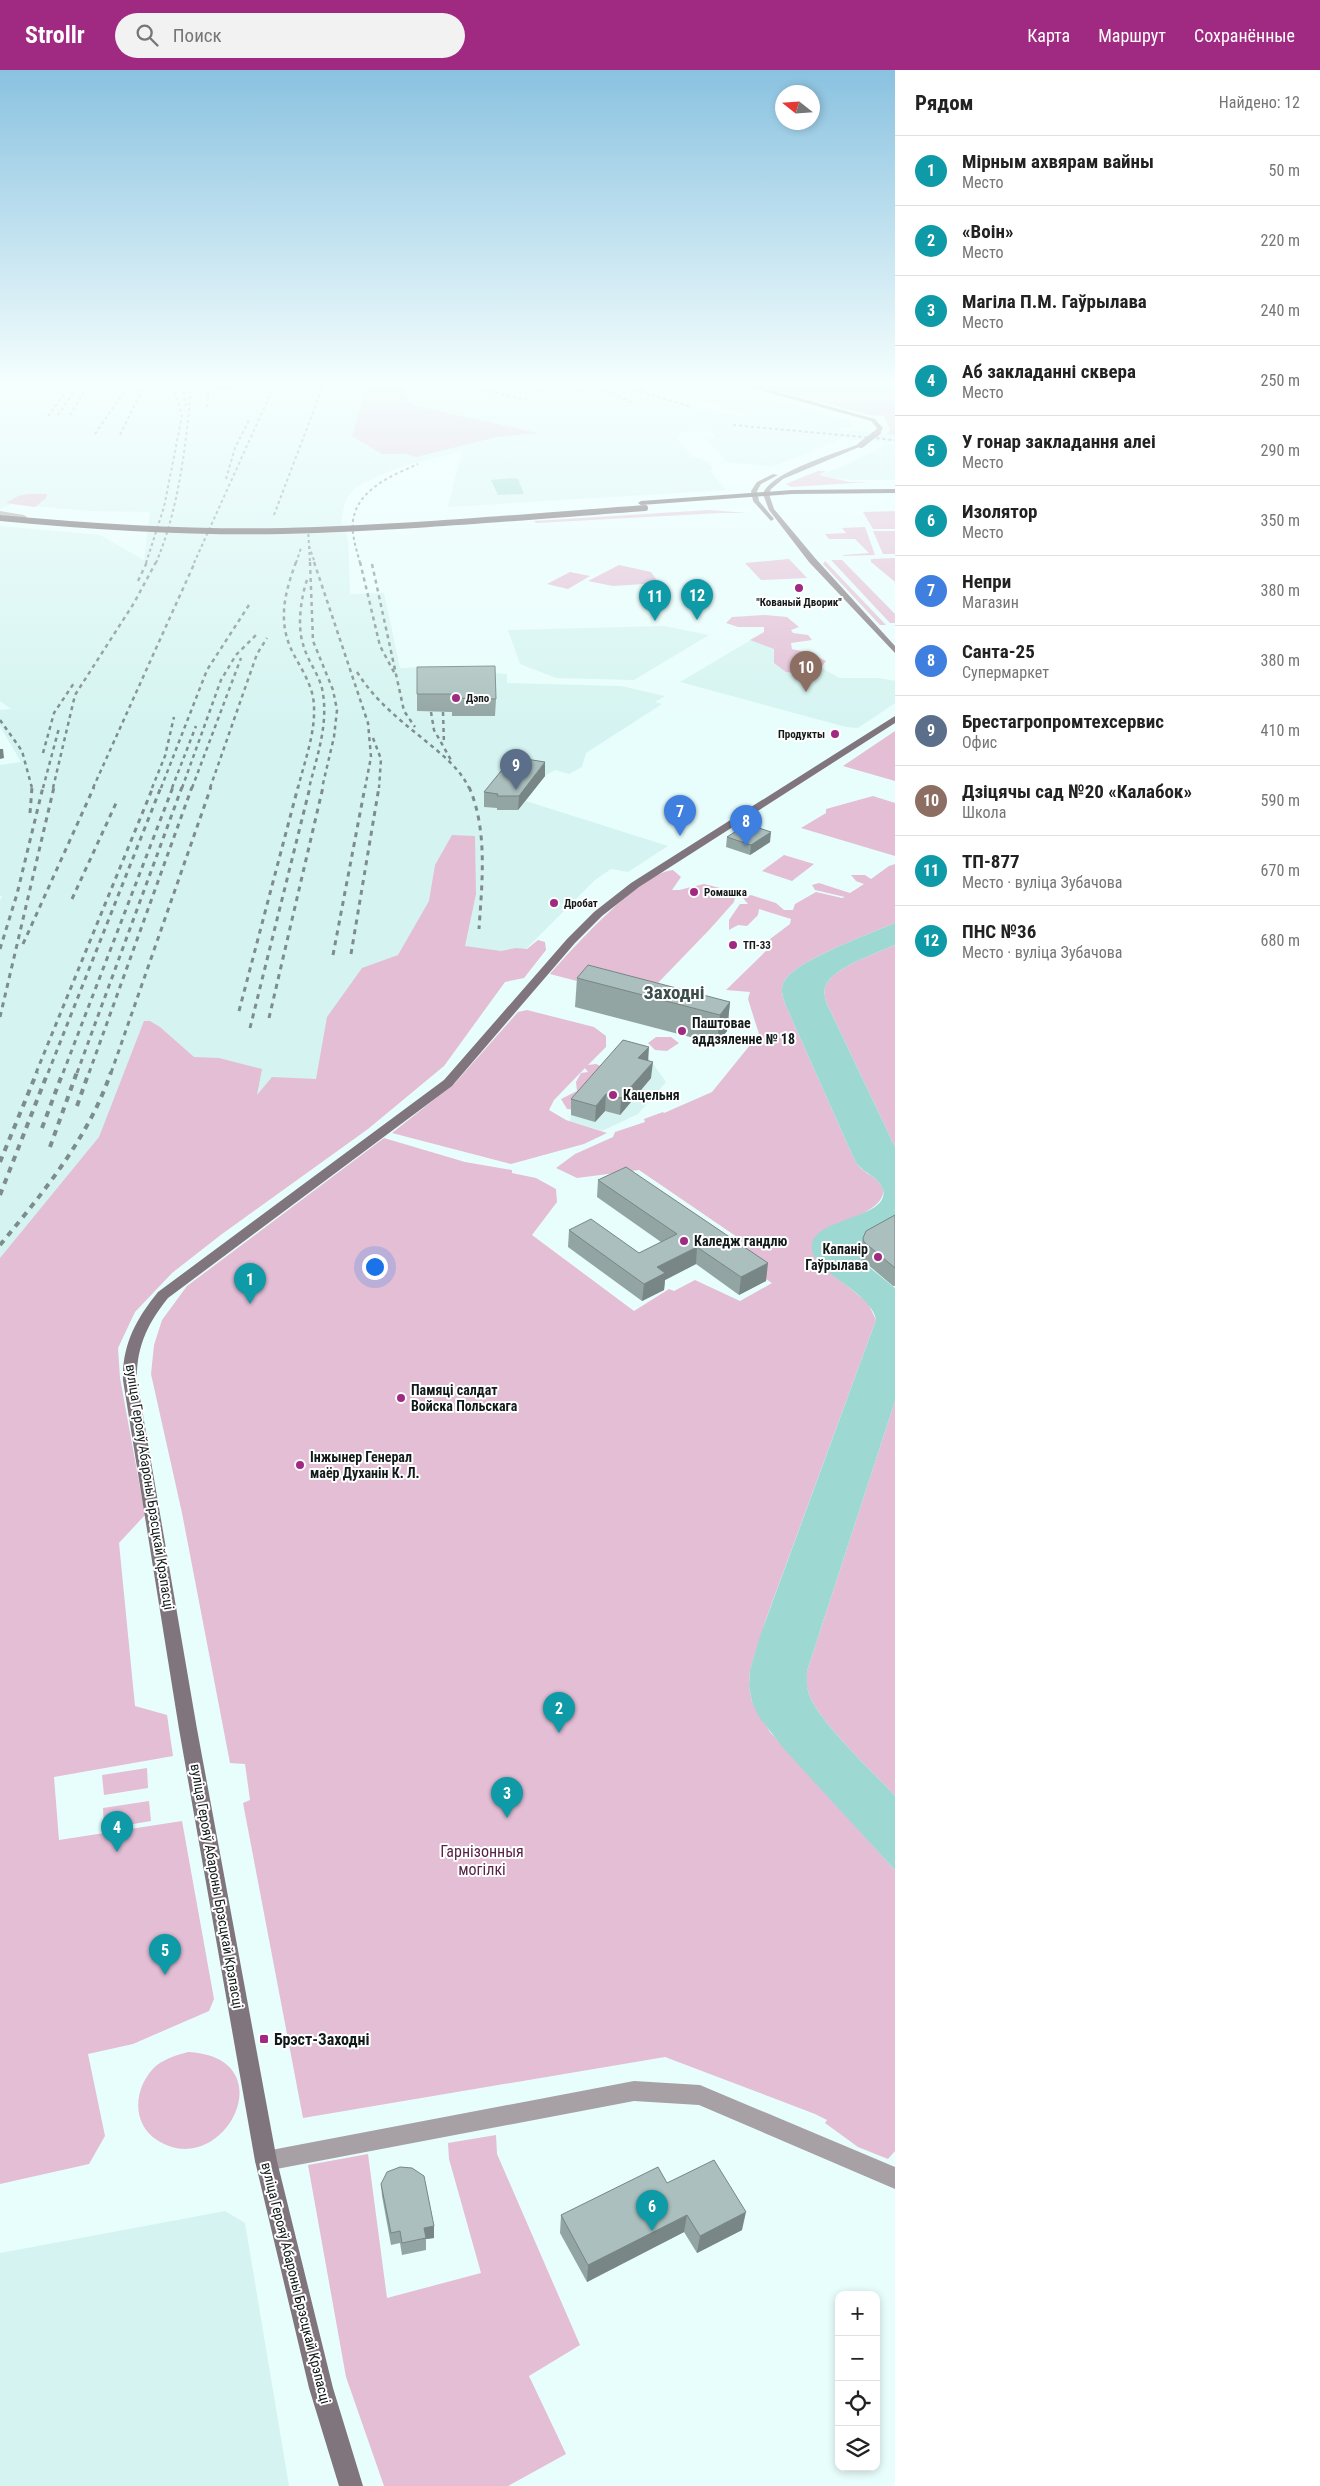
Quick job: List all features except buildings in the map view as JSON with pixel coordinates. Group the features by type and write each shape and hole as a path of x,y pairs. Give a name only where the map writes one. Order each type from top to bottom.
{"highway":[{"path":"0,518 124,528 274,531 392,526 745,499"},
{"path":"0,513 128,524 275,526 643,506"}],"main road":[{"path":"756,499 780,530 812,560"},
{"path":"768,499 771,509 812,560 895,651"},
{"name":"вуліца Герояў Абароны Брэсцкай Крэпасці","path":"351,2486 321,2388 266,2161 188,1729 130,1380 130,1353 136,1335 151,1310 163,1296 448,1083 571,941 598,914 635,885 895,719"}],"street":[{"path":"0,513 6,516 69,522"},
{"path":"266,2161 634,2091 700,2094 895,2178"}],"shaded area":[{"path":"0,499 346,499 341,519 348,540 350,594 384,593 400,668 425,667 507,674 507,683 621,686 665,696 655,702 662,704 586,753 582,767 569,774 555,770 545,776 526,801 668,846 628,872 611,869 595,880 486,989 0,1389 0,900 2,897 0,896 0,765 21,762 0,726 0,710 11,709 0,701 0,526 100,535 144,560 150,512 90,511 11,504 0,509"},
{"path":"450,499 583,499 448,507"},
{"path":"664,626 709,635 634,680 556,678 520,664 508,630"},
{"path":"754,638 794,653 840,678 879,678 895,681 895,703 858,728 846,727 680,682"},
{"path":"625,1051 648,1057 666,1082 638,1114 602,1131 570,1121 571,1115"},
{"path":"225,2211 245,2223 289,2486 0,2486 0,2253"}],"green space":[{"path":"13,499 45,499 35,507 6,503"},
{"path":"709,510 747,513 536,523 534,521"},
{"path":"895,511 895,529 873,529 863,512"},
{"path":"865,527 875,555 844,556 869,553 855,539 829,539 825,534 846,533 842,528"},
{"path":"873,531 895,531 895,554 883,554"},
{"path":"895,558 895,582 871,562 871,559"},
{"path":"789,559 807,578 761,580 745,563"},
{"path":"831,560 842,560 895,614 895,623 890,623"},
{"path":"825,561 886,625 880,625 823,564"},
{"path":"619,565 651,572 659,583 613,586 588,581"},
{"path":"570,572 590,576 568,589 547,584"},
{"path":"765,615 787,617 799,627 791,630 793,633 808,635 812,640 791,643 792,649 810,653 826,661 815,675 786,672 774,663 774,649 750,640 764,632 764,627 738,627 726,623 732,617"},
{"path":"895,731 895,781 843,766"},
{"path":"873,796 895,803 895,856 801,828 826,813 826,809"},
{"path":"452,835 475,836 476,894 465,946 501,951 516,948 527,949 538,940 545,942 546,950 524,978 505,982 444,1066 368,1129 222,1234 172,1273 135,1312 118,1348 120,1378 145,1515 119,1543 135,1706 167,1715 173,1756 54,1777 59,1840 182,1821 214,1999 209,2011 133,2044 88,2054 105,2136 89,2164 0,2184 0,1258 99,1137 144,1021 150,1021 160,1027 194,1057 219,1058 262,1069 257,1095 272,1077 316,1079 327,1017 362,968 398,955 429,901 435,865"},
{"path":"784,855 814,864 792,881 762,871"},
{"name":"Гарнізонныя могілкі","path":"895,864 895,923 819,956 793,972 785,980 782,987 786,1006 855,1161 881,1185 883,1193 879,1201 872,1208 820,1233 826,1269 868,1303 876,1320 766,1619 750,1670 749,1686 752,1702 770,1732 895,1870 895,2151 888,2159 858,2147 825,2123 827,2120 815,2114 665,2057 303,2118 243,1803 250,1800 245,1764 230,1763 182,1513 151,1374 154,1345 162,1320 187,1286 384,1138 465,1162 512,1170 512,1173 536,1178 556,1189 557,1202 532,1235 634,1311 669,1289 674,1291 695,1280 740,1301 772,1283 763,1277 740,1239 639,1170 577,1178 556,1168 575,1154 613,1137 615,1132 645,1122 644,1119 664,1113 712,1092 759,1034 748,999 750,992 726,990 769,948 770,939 790,924 791,919 759,909 758,915 747,926 738,925 729,930 729,920 740,904 748,904 743,898 751,895 776,903 784,910 793,910 795,904 816,892 845,897 815,890 812,885 819,883 850,893 864,884 856,881 851,875 865,875 871,879"},
{"path":"673,870 681,877 672,890 704,884 736,892 734,902 655,986 619,992 550,974 574,947 626,897 659,874"},
{"path":"895,945 895,1147 827,1004 824,992 826,985 838,972 857,961"},
{"path":"527,1010 594,1027 606,1036 606,1047 588,1065 596,1064 608,1069 577,1110 567,1109 561,1099 577,1091 576,1082 581,1073 588,1072 585,1068 554,1100 549,1110 566,1120 607,1133 584,1144 511,1164 392,1133 455,1083 518,1012"},
{"path":"656,1037 671,1037 679,1043 667,1051 655,1050 648,1043"},
{"path":"895,1401 895,1796 823,1718 809,1694 806,1680 807,1671"},
{"path":"147,1768 148,1788 104,1795 102,1775"},
{"path":"149,1801 151,1821 104,1829 103,1808"},
{"path":"188,2052 218,2059 235,2074 240,2093 235,2114 222,2132 204,2145 181,2149 157,2140 148,2133 142,2124 138,2104 140,2093 149,2073 157,2065 168,2059"},
{"path":"496,2135 497,2154 580,2345 529,2376 566,2454 508,2486 384,2486 346,2377 308,2165 368,2154 387,2298 481,2273 449,2159 448,2143"}],"water":[{"path":"895,923 895,945 867,956 838,972 831,978 825,990 827,1004 895,1147 895,1231 863,1248 860,1255 864,1263 895,1288 895,1401 807,1671 807,1688 814,1705 834,1732 895,1796 895,1870 784,1749 759,1717 752,1702 749,1686 750,1670 760,1636 876,1320 872,1310 864,1300 819,1263 813,1254 812,1244 816,1235 826,1229 875,1207 882,1199 883,1190 875,1178 862,1169 855,1161 786,1006 782,987 785,980 793,972 819,956"}],"railway":[{"path":"146,563 166,499"},
{"path":"156,563 176,499"},
{"path":"194,563 223,499"},
{"path":"274,515 280,499"},
{"path":"360,563 353,531 353,521 362,499"},
{"path":"308,528 309,546"},
{"path":"309,546 315,563"},
{"path":"309,546 310,563"},
{"path":"296,563 301,548"},
{"path":"138,581 147,562"},
{"path":"53,788 75,695 134,603 156,562"},
{"path":"93,788 195,562"},
{"path":"296,562 288,586 284,609 285,632 310,686 314,708 310,743 298,788"},
{"path":"310,562 313,641 333,690 337,710 334,737 322,788"},
{"path":"314,562 368,723 371,757 365,788"},
{"path":"360,562 380,646 395,674"},
{"path":"372,564 404,711 415,727"},
{"path":"307,580 301,612 301,637 322,687 324,706 321,741 309,788"},
{"path":"161,788 207,670 249,605"},
{"path":"182,788 221,680 236,655 256,635"},
{"path":"210,788 257,654 267,638"},
{"path":"192,788 241,658"},
{"path":"357,672 386,708 442,755 460,773 469,788"},
{"path":"43,753 54,713 74,683"},
{"path":"431,712 434,730 451,760"},
{"path":"443,712 444,744"},
{"path":"152,788 165,756 174,717"},
{"path":"0,720 22,751 32,788"},
{"path":"172,788 196,726"},
{"path":"43,788 59,728"},
{"path":"373,738 381,759 379,788"},
{"path":"0,949 17,894 43,787"},
{"path":"0,1017 54,787"},
{"path":"23,944 94,787"},
{"path":"36,1073 153,787"},
{"path":"48,1073 161,787"},
{"path":"63,1073 173,787"},
{"path":"77,1073 182,787"},
{"path":"89,1073 192,787"},
{"path":"111,1073 211,787"},
{"path":"239,1011 298,787"},
{"path":"250,1028 310,787"},
{"path":"269,1018 323,787"},
{"path":"333,955 365,787"},
{"path":"351,954 379,787"},
{"path":"469,787 479,821 481,839 482,875 479,929"},
{"path":"30,813 32,788"},
{"path":"72,899 117,801"},
{"path":"0,1162 37,1072"},
{"path":"0,1195 48,1072"},
{"path":"42,1128 63,1072"},
{"path":"50,1147 77,1072"},
{"path":"77,1106 89,1072"},
{"path":"0,1245 48,1185 78,1142 102,1096 111,1072"}],"place":[{"name":"\"Кованый Дворик\"","path":"799,588"},
{"name":"ПНС №36","path":"697,620"},
{"name":"ТП-877","path":"655,621"},
{"name":"Дзіцячы сад №20 «Калабок»","path":"806,692"},
{"name":"Дэпо","path":"456,698"},
{"name":"Продукты","path":"835,734"},
{"name":"Брестагропромтехсервис","path":"516,790"},
{"name":"Непри","path":"680,836"},
{"name":"Санта-25","path":"746,846"},
{"name":"Ромашка","path":"694,892"},
{"name":"Дробат","path":"554,903"},
{"name":"ТП-33","path":"733,945"},
{"name":"Паштовае аддзяленне № 18","path":"682,1031"},
{"name":"Кацельня","path":"613,1095"},
{"name":"Каледж гандлю","path":"684,1241"},
{"name":"Капанір Гаўрылава","path":"878,1257"},
{"name":"Мірным ахвярам вайны","path":"250,1304"},
{"name":"Памяці салдат Войска Польскага","path":"401,1398"},
{"name":"Інжынер Генерал маёр Духанін К. Л.","path":"300,1465"},
{"name":"«Воін»","path":"559,1733"},
{"name":"Магіла П.М. Гаўрылава","path":"507,1818"},
{"name":"Аб закладанні сквера","path":"117,1852"},
{"name":"У гонар закладання алеі","path":"165,1975"},
{"name":"Брэст-Заходні","path":"264,2039"},
{"name":"Изолятор","path":"652,2231"}],"district":[{"name":"Заходні","path":"674,992"}]}
